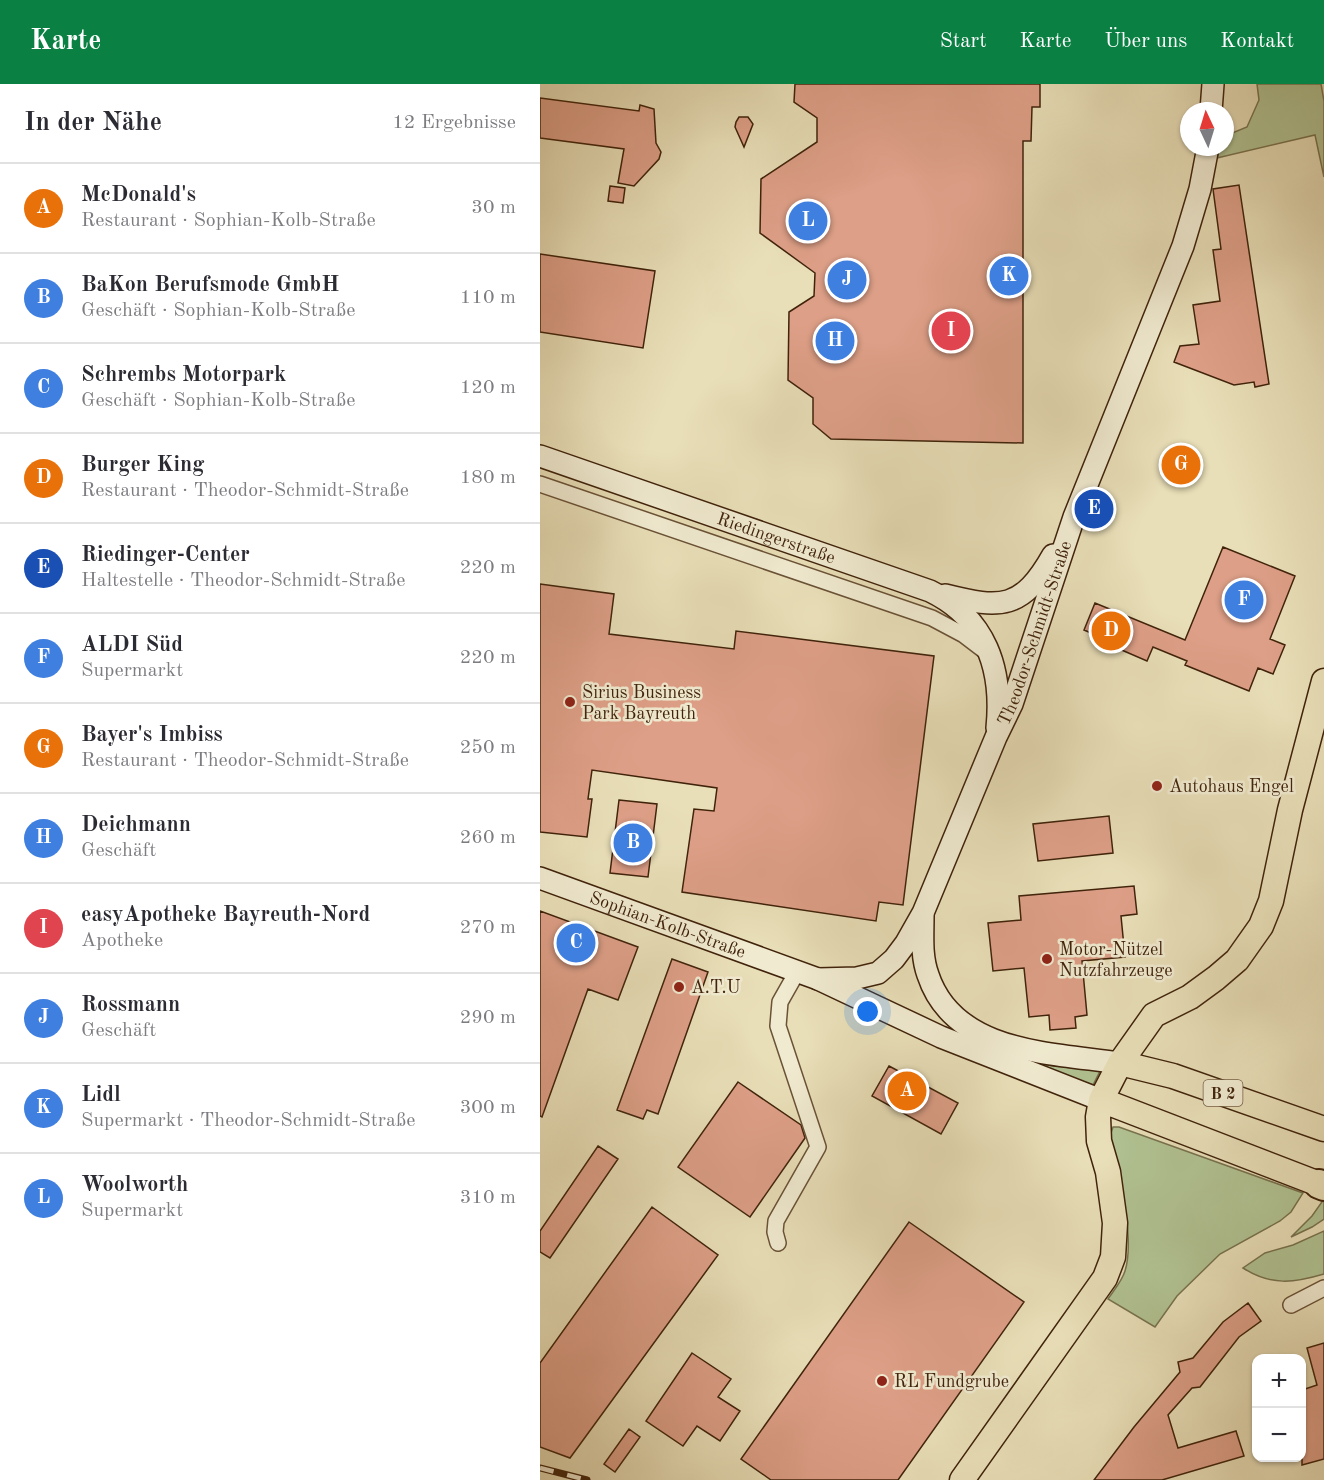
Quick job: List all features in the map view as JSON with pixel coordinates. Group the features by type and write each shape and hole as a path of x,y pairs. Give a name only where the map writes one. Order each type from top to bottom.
{"main road":[{"path":"1212,102 1214,84"},
{"name":"Theodor-Schmidt-Straße","path":"923,913 1012,704 1074,517 1183,246 1200,189 1206,156"},
{"name":"Riedingerstraße","path":"540,456 930,591 955,605 970,621 990,654 994,666 999,705 996,737"},
{"path":"930,591 983,604 1000,604 1016,597 1029,589 1042,575 1074,517"},
{"path":"962,1480 1105,1278 1113,1257 1115,1239 1111,1194 1099,1141 1098,1117 1101,1101 1120,1063 1154,1015 1190,997 1216,978 1237,960 1253,939 1271,901 1290,810 1324,681"},
{"name":"Sophian-Kolb-Straße","path":"540,878 818,979"},
{"path":"923,913 923,953 928,975 949,1011 970,1028 998,1042 1020,1049 1120,1063"},
{"path":"818,979 857,978 878,973 900,951 923,913"},
{"path":"818,979 941,1037 1322,1185"},
{"name":"B 2","path":"1120,1063 1173,1076 1324,1129"}],"street":[{"name":"Riedingerstraße","path":"540,484 932,618 964,635 990,654"},
{"path":"778,1243 775,1232 776,1221 818,1147 778,1026 780,1002 797,972"},
{"path":"1292,1305 1324,1288"}],"green space":[{"path":"1257,84 1321,84 1324,101 1324,177 1315,135 1234,154 1234,132 1247,127 1259,100"},
{"path":"1029,1063 1100,1071 1093,1085"},
{"path":"1113,1127 1119,1127 1303,1193 1291,1212 1280,1221 1220,1254 1177,1296 1155,1327 1108,1299 1120,1282 1128,1257 1127,1222 1110,1136"},
{"path":"1324,1199 1324,1219 1291,1237 1312,1216"},
{"path":"1324,1231 1324,1274 1283,1281 1263,1278 1243,1268 1265,1253 1293,1245"}],"building":[{"path":"795,84 1040,84 1040,107 1032,107 1031,141 1023,141 1023,443 831,439 813,424 813,398 788,380 789,312 814,296 815,273 760,233 761,179 817,142 817,118 794,102"},
{"path":"540,98 639,111 640,105 654,109 656,143 661,152 659,159 634,186 618,183 624,149 540,138"},
{"path":"739,117 748,117 753,124 744,147 735,127"},
{"path":"1239,185 1269,384 1255,387 1254,382 1234,385 1174,362 1180,346 1199,344 1193,305 1220,301 1213,250 1221,249 1213,189"},
{"path":"610,186 625,188 623,203 608,201"},
{"path":"540,254 655,271 643,348 540,332"},
{"path":"1223,547 1295,576 1270,639 1285,645 1273,674 1258,668 1249,691 1185,665 1187,661 1153,647 1147,661 1117,648 1118,644 1084,630 1095,603 1185,640"},
{"path":"540,584 614,594 609,634 734,649 736,631 934,656 903,905 879,902 876,921 682,892 694,809 714,811 717,788 592,770 588,799 592,799 587,837 540,832"},
{"path":"619,800 657,804 648,877 610,873"},
{"path":"1109,816 1113,853 1038,861 1033,824"},
{"name":"Motor-Nützel Nutzfahrzeuge","path":"1134,886 1137,914 1121,916 1125,957 1082,961 1087,1015 1075,1017 1076,1028 1050,1030 1049,1015 1029,1017 1024,968 993,971 988,923 1021,920 1019,896"},
{"path":"540,911 638,947 618,1000 588,989 542,1117 540,1116"},
{"path":"672,959 708,972 658,1114 647,1110 643,1119 617,1110"},
{"path":"889,1066 958,1103 941,1134 872,1096"},
{"path":"738,1082 801,1125 805,1138 750,1217 678,1167"},
{"path":"598,1146 618,1159 550,1258 540,1252 540,1231"},
{"path":"652,1207 718,1255 570,1458 540,1447 540,1363"},
{"name":"RL Fundgrube","path":"909,1222 1024,1302 898,1480 771,1480 741,1459"},
{"path":"1248,1303 1261,1321 1239,1337 1200,1387 1192,1388 1168,1415 1178,1448 1236,1431 1244,1456 1162,1480 1094,1480 1180,1372 1178,1362 1193,1358 1223,1322"},
{"path":"1324,1343 1324,1459 1302,1465 1302,1462 1306,1462 1306,1389 1317,1385 1307,1348"},
{"path":"692,1353 731,1379 718,1397 740,1411 720,1441 697,1426 683,1446 646,1421"},
{"path":"629,1429 640,1437 615,1472 604,1464"}],"railway":[{"path":"540,1468 587,1480"}],"place":[{"name":"Woolworth","path":"808,221"},
{"name":"Lidl","path":"1009,276"},
{"name":"Rossmann","path":"847,280"},
{"name":"easyApotheke Bayreuth-Nord","path":"951,331"},
{"name":"Deichmann","path":"835,341"},
{"name":"Bayer's Imbiss","path":"1181,465"},
{"name":"Riedinger-Center","path":"1094,509"},
{"name":"ALDI Süd","path":"1244,600"},
{"name":"Burger King","path":"1111,631"},
{"name":"Sirius Business Park Bayreuth","path":"570,702"},
{"name":"Autohaus Engel","path":"1157,786"},
{"name":"BaKon Berufsmode GmbH","path":"633,843"},
{"name":"Schrembs Motorpark","path":"576,943"},
{"name":"Motor-Nützel Nutzfahrzeuge","path":"1047,959"},
{"name":"A.T.U","path":"679,987"},
{"name":"McDonald's","path":"907,1091"},
{"name":"RL Fundgrube","path":"882,1381"}]}
